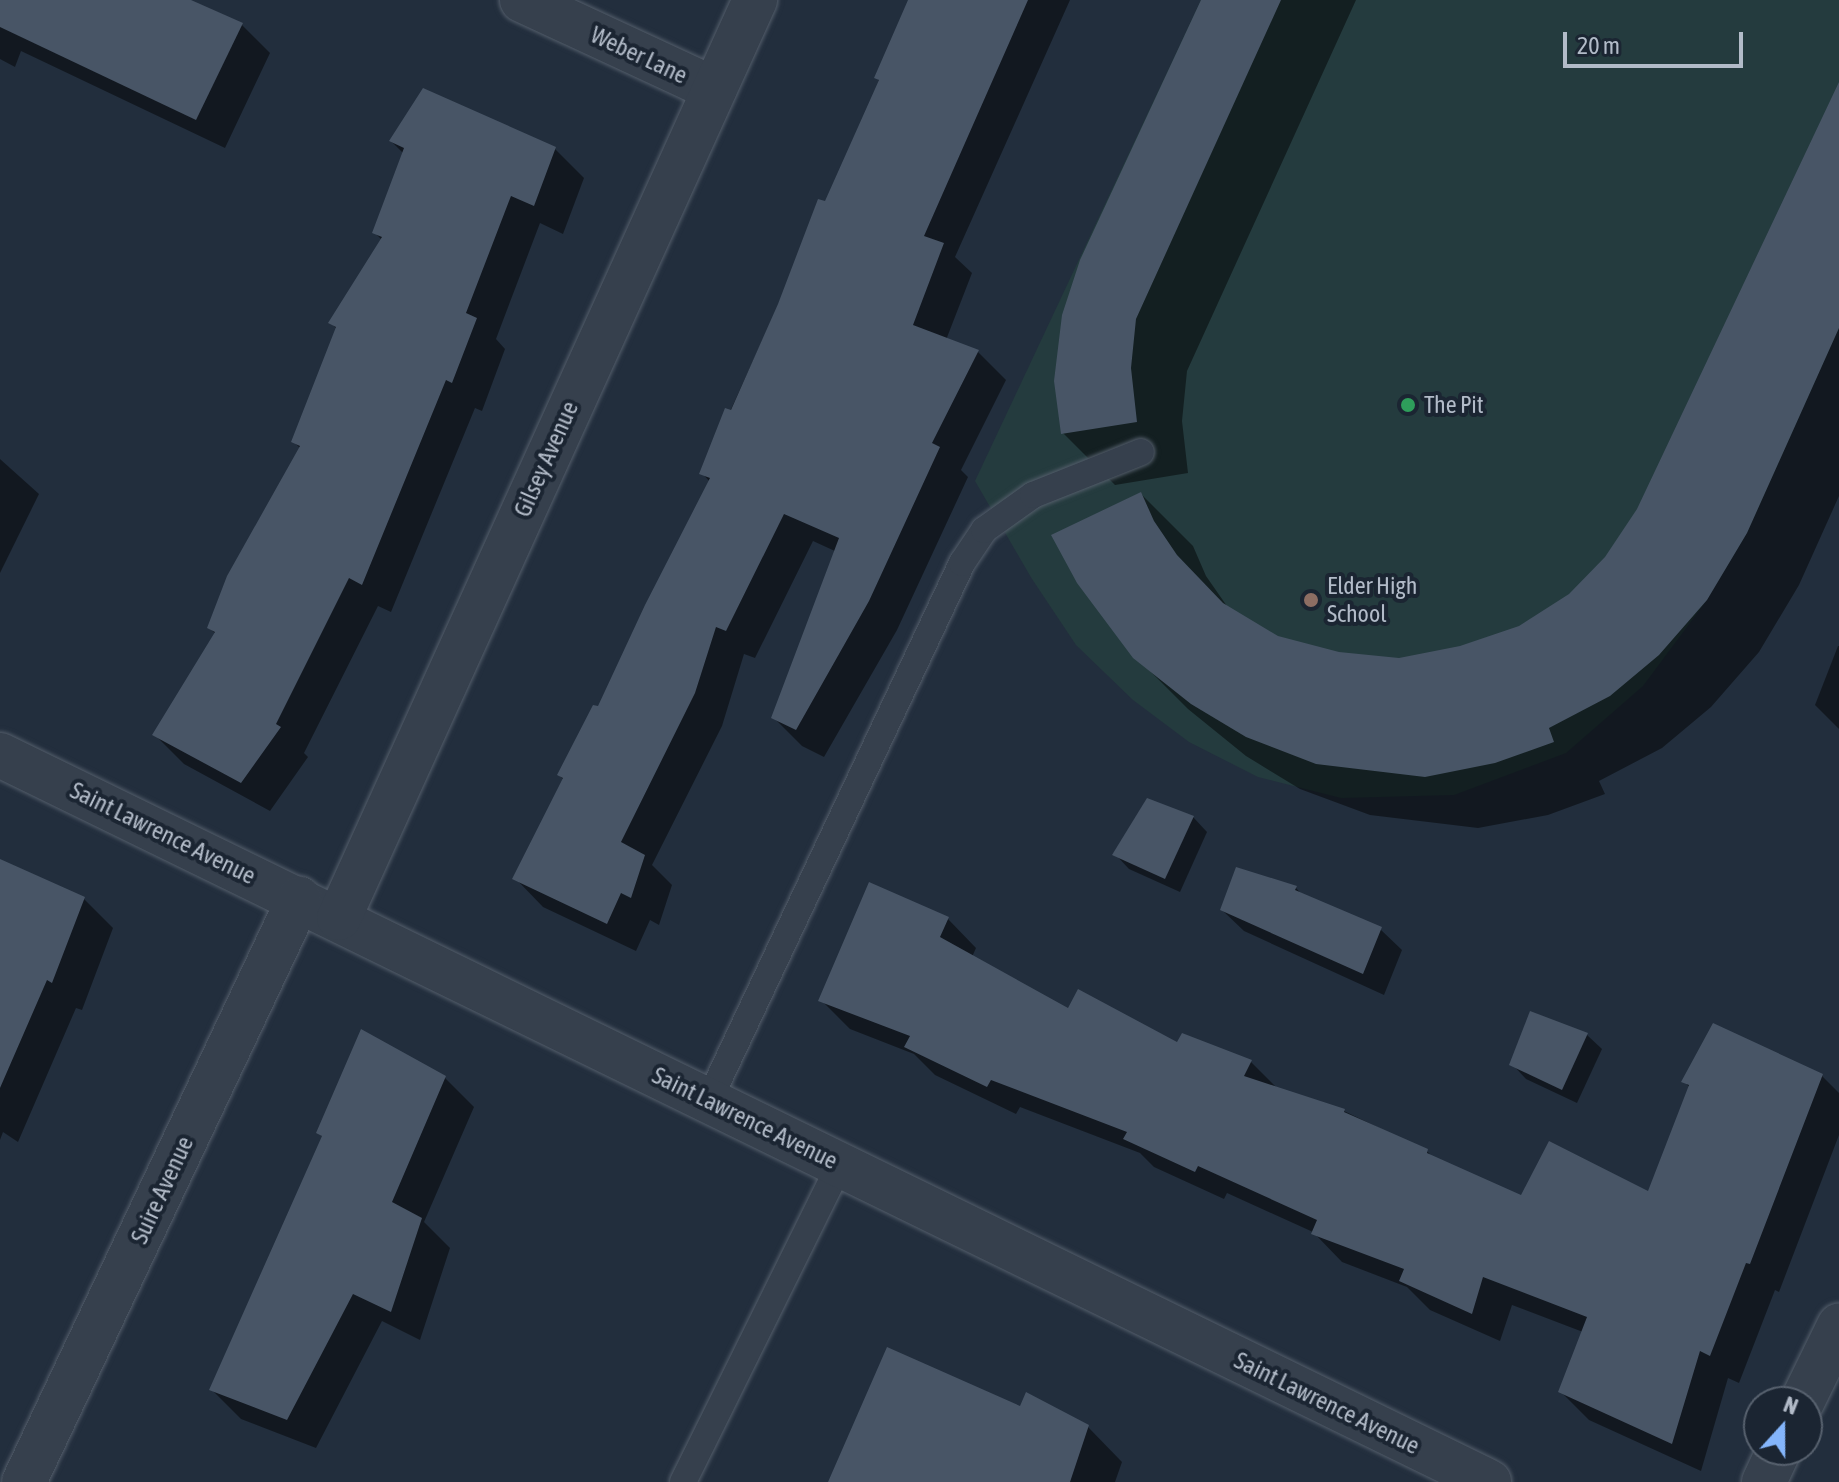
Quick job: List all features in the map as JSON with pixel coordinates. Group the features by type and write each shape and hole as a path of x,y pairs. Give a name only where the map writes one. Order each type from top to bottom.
{"street":[{"name":"Weber Lane","path":"522,0 714,89"},
{"name":"Gilsey Avenue","path":"339,918 755,0"},
{"name":"Saint Lawrence Avenue","path":"0,755 339,918 1480,1480"},
{"name":"Suire Avenue","path":"24,1482 299,899"},
{"path":"1810,1386 1839,1326"}],"lane":[{"path":"709,1100 962,563 984,530 1033,495 1141,452"},
{"path":"683,1482 840,1164"}],"green space":[{"name":"The Pit","path":"1201,0 1839,0 1839,328 1747,533 1707,600 1643,686 1566,753 1454,795 1341,798 1258,777 1189,742 1133,700 1076,645 1032,579 975,481"}],"building":[{"path":"0,0 191,0 243,23 196,120 0,27"},
{"path":"908,0 1028,0 924,236 944,243 913,325 979,350 932,443 940,447 869,601 796,730 771,718 839,538 784,514 726,631 716,627 695,693 621,842 645,855 631,898 621,893 607,924 512,879 563,778 557,775 593,705 598,706 710,478 699,474 725,408 731,410 778,304 818,199 825,201 879,80 874,78"},
{"path":"1201,0 1281,0 1136,319 1131,368 1137,422 1061,434 1054,381 1062,315 1080,260"},
{"path":"1839,82 1839,328 1747,533 1707,600 1659,655 1610,696 1549,728 1554,742 1495,763 1425,777 1316,764 1246,737 1191,704 1133,658 1077,583 1051,535 1141,492 1154,521 1177,555 1223,603 1278,636 1339,652 1399,658 1460,646 1519,626 1569,594 1605,557 1637,509"},
{"path":"423,88 556,147 534,206 511,196 466,313 477,318 452,383 446,380 362,585 349,578 276,724 281,727 241,783 152,735 215,632 207,628 227,576 300,446 291,442 336,327 328,323 382,237 372,233 404,148 389,141"},
{"path":"1147,798 1194,816 1165,879 1112,855"},
{"path":"0,859 85,897 52,983 47,980 0,1088"},
{"path":"1236,867 1297,886 1295,890 1382,927 1363,974 1220,910"},
{"path":"869,882 949,917 940,937 1068,1008 1078,989 1177,1042 1182,1033 1252,1060 1244,1076 1345,1109 1344,1112 1428,1149 1427,1153 1521,1195 1549,1141 1648,1191 1689,1085 1681,1082 1713,1023 1823,1074 1750,1264 1746,1263 1710,1356 1700,1351 1672,1444 1558,1392 1587,1317 1483,1277 1472,1314 1399,1281 1404,1269 1311,1234 1317,1220 1198,1166 1195,1172 1123,1139 1127,1132 991,1080 987,1087 904,1047 910,1036 818,1001"},
{"path":"1530,1011 1588,1033 1562,1090 1509,1065"},
{"path":"361,1029 446,1076 392,1202 422,1218 391,1312 353,1294 287,1420 209,1390 322,1136 316,1133"},
{"path":"887,1347 1020,1406 1026,1392 1089,1425 1070,1482 828,1482"}],"place":[{"name":"The Pit","path":"1408,405"},
{"name":"Elder High School","path":"1311,600"}]}
